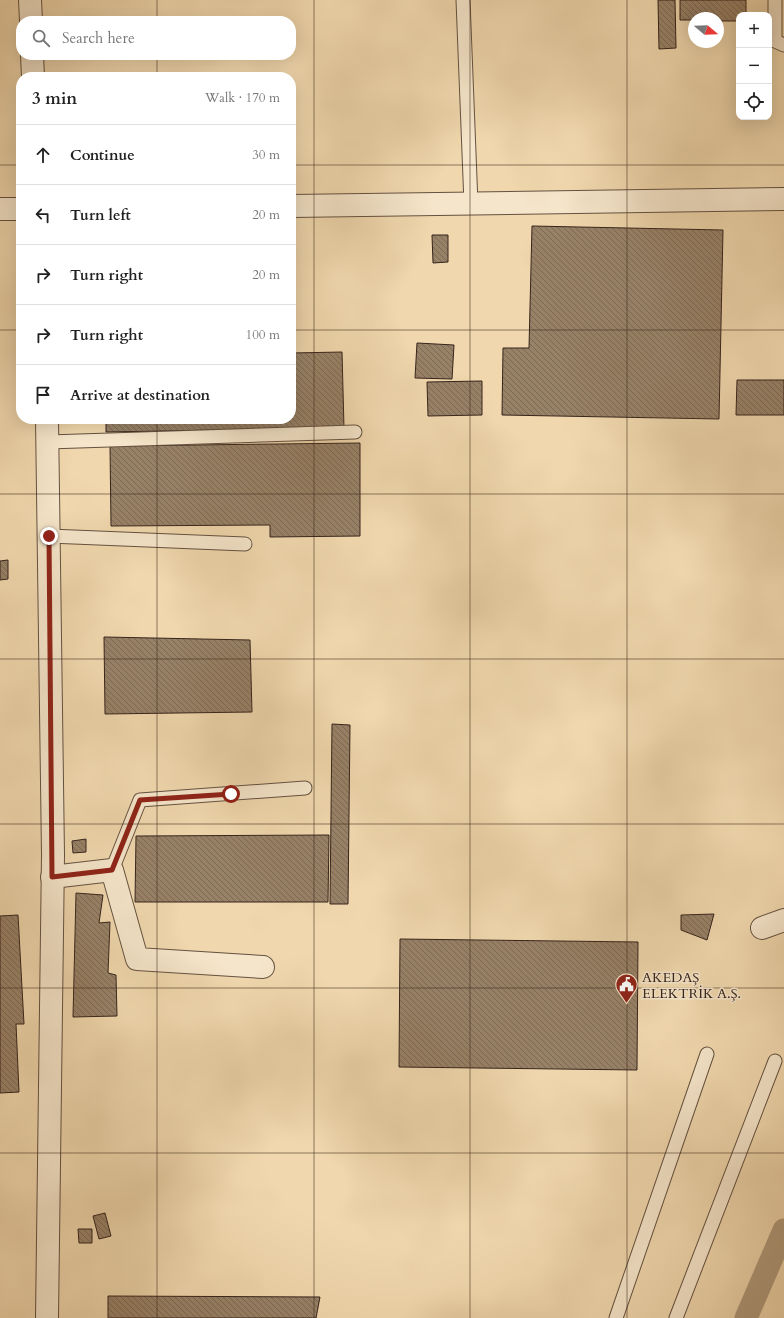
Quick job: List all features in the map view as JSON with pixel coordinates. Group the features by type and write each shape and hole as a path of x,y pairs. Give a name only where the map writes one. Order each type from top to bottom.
{"street":[{"path":"30,0 31,16"},
{"path":"32,60 33,72"},
{"path":"296,206 784,199"},
{"path":"0,209 16,209"},
{"path":"47,424 52,877 48,1318"},
{"path":"52,877 112,870 137,959 263,967"},
{"path":"762,928 784,920"}],"lane":[{"path":"463,0 471,204"},
{"path":"775,0 775,41 784,45"},
{"path":"48,442 355,432"},
{"path":"49,536 245,544"},
{"path":"112,870 140,800 305,788"},
{"path":"616,1318 707,1054"},
{"path":"676,1318 775,1061"}],"building":[{"path":"658,0 675,0 676,48 659,49"},
{"path":"680,0 746,0 746,12 736,12 736,21 724,21 724,12 688,12 688,20 680,20"},
{"path":"532,226 723,230 719,419 502,415 503,348 529,348"},
{"path":"432,235 448,235 448,262 433,263"},
{"path":"417,343 454,345 452,379 415,378"},
{"path":"342,352 344,428 106,432 106,424 296,424 296,353"},
{"path":"737,380 784,380 784,415 736,415"},
{"path":"482,381 482,415 428,416 427,382"},
{"path":"360,443 360,536 270,537 270,525 111,526 110,446"},
{"path":"8,560 8,579 0,580 0,561"},
{"path":"104,637 250,640 252,712 105,714"},
{"path":"332,724 350,725 348,904 330,904"},
{"path":"329,835 328,902 135,902 136,836"},
{"path":"86,839 86,852 73,853 72,841"},
{"path":"76,893 103,895 99,923 110,922 108,973 116,975 117,1016 73,1017"},
{"path":"714,914 707,940 681,930 681,915"},
{"path":"18,915 24,1024 16,1024 19,1092 0,1093 0,916"},
{"path":"400,939 638,942 637,1070 399,1067"},
{"path":"105,1213 111,1236 99,1239 93,1216"},
{"path":"78,1229 92,1229 92,1243 79,1243"},
{"path":"108,1296 320,1297 316,1318 108,1318"}],"waterway":[{"path":"746,1318 784,1230"}],"place":[{"name":"AKEDAŞ ELEKTRİK A.Ş.","path":"627,1004"}],"route":[{"path":"49,536 52,877 112,870 140,800 231,794"}]}
